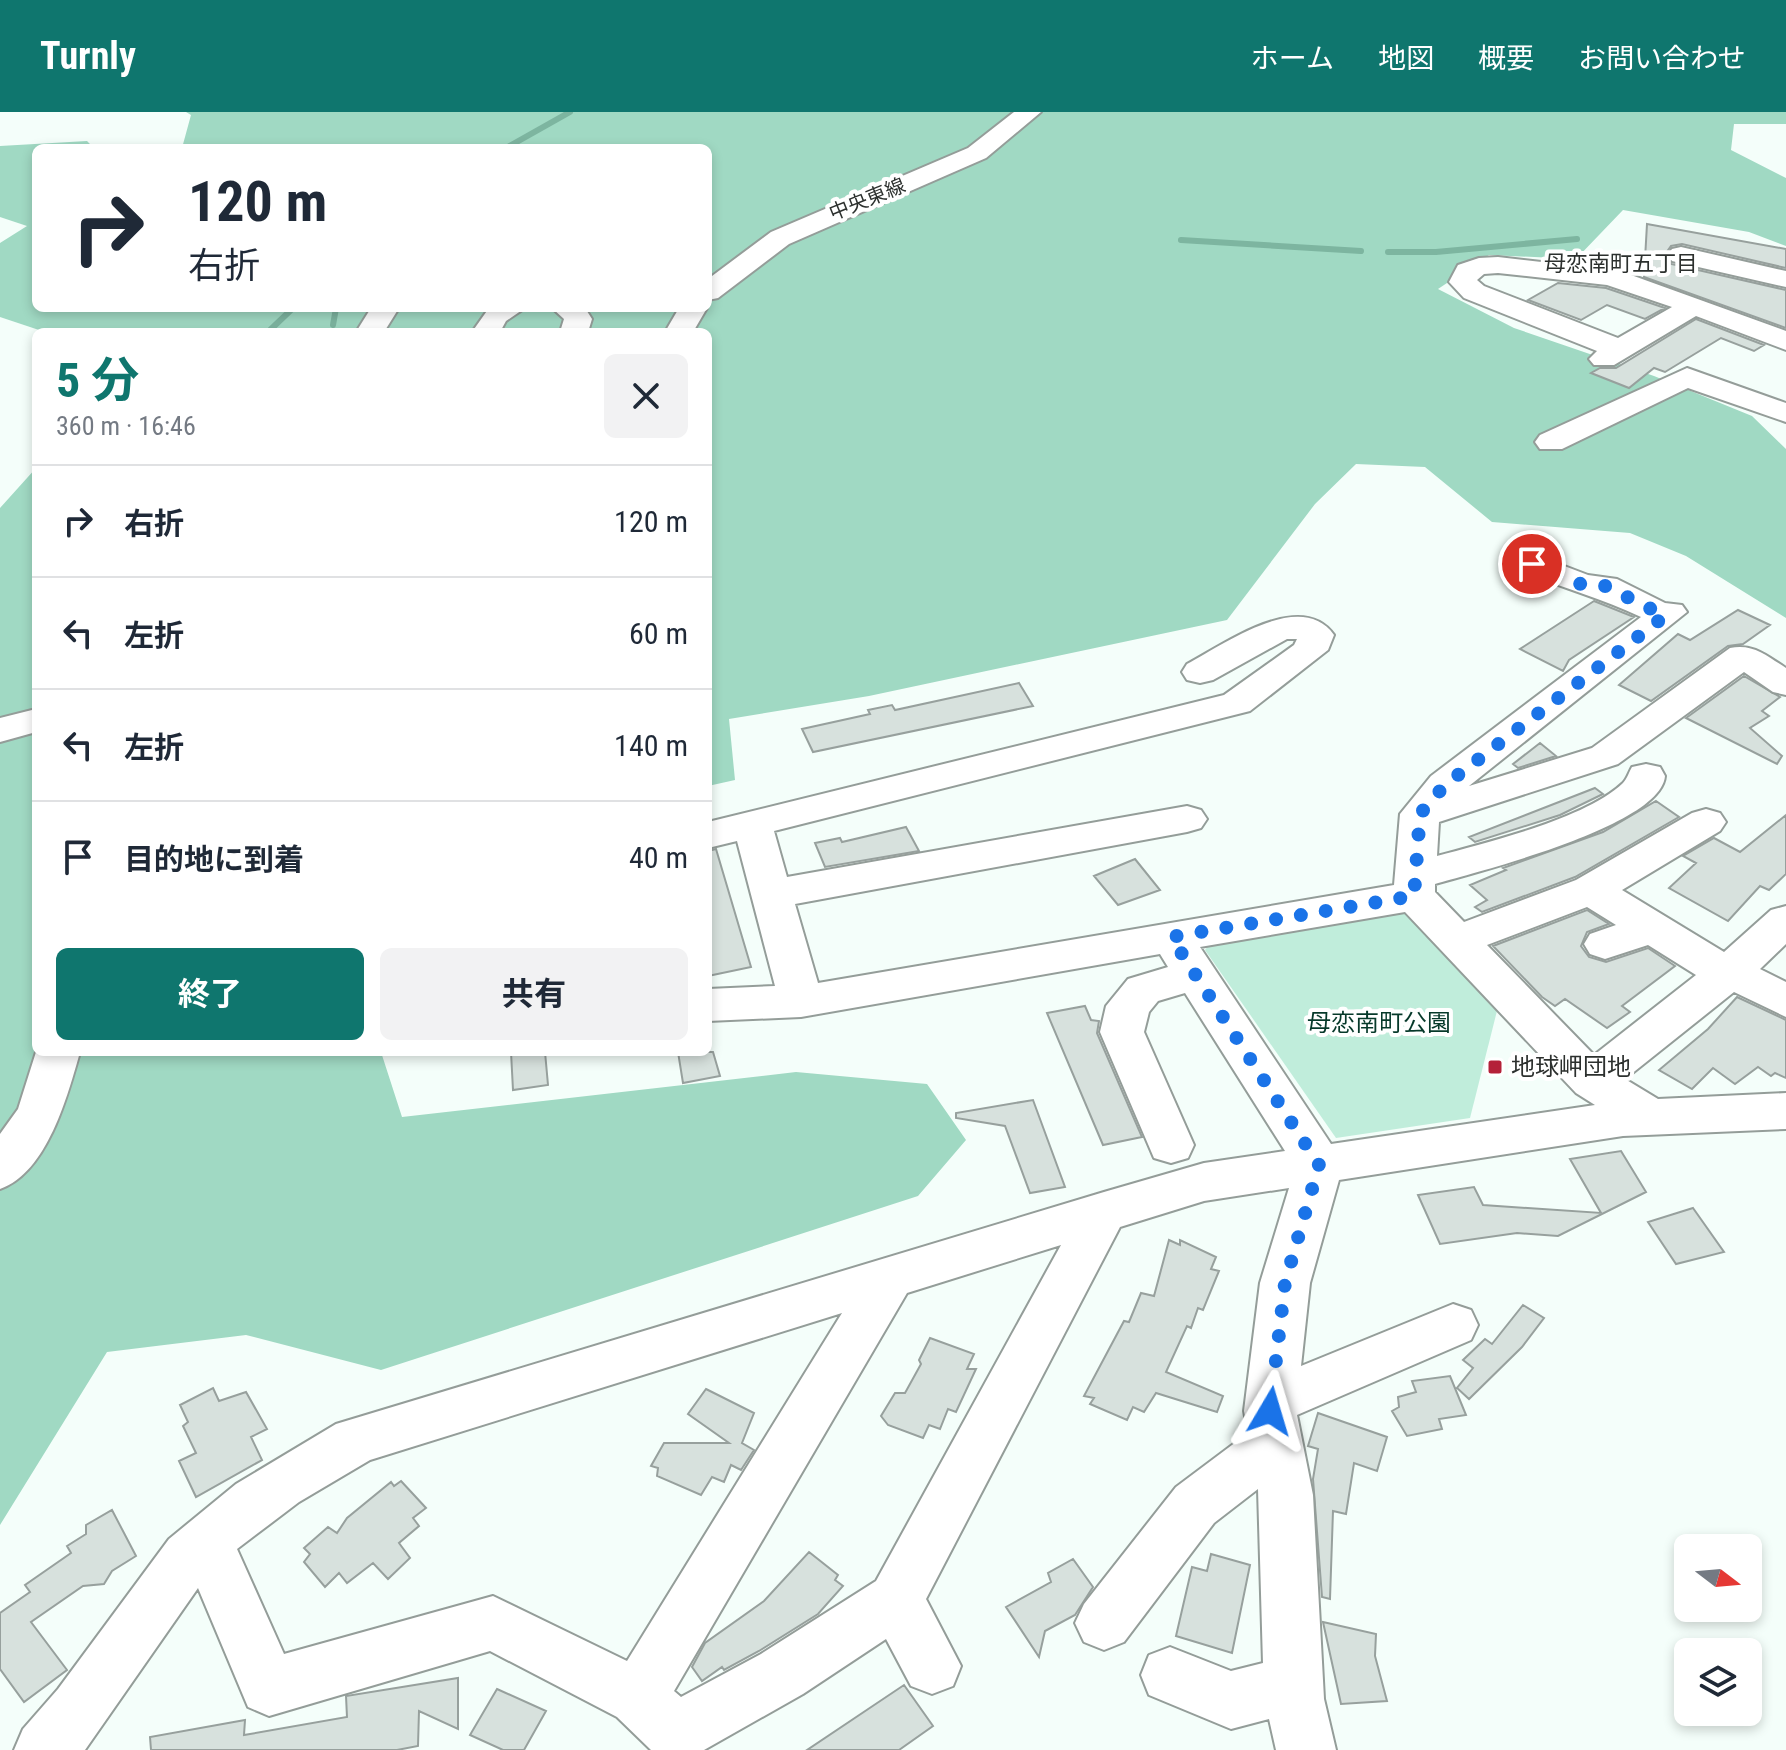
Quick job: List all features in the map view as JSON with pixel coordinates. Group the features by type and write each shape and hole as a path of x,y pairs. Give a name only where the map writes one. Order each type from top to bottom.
{"street":[{"name":"中央東線","path":"712,289 780,238 977,153 1029,112"},
{"path":"1681,255 1786,279"},
{"path":"1694,305 1612,354 1474,292 1463,282 1468,271 1479,266 1498,265 1610,277 1694,305 1786,341"},
{"path":"488,328 495,316 503,312"},
{"path":"1551,442 1687,377 1786,413"},
{"path":"1525,561 1583,585 1602,586"},
{"path":"1576,564 1602,586 1667,614 1445,785 1420,814 1414,886 1456,941 1592,1081 1649,1116"},
{"path":"712,834 1237,703 1310,650 1316,635 1298,625 1275,632 1200,672"},
{"path":"1420,814 1605,756 1669,724 1743,656 1786,684"},
{"path":"0,730 32,721"},
{"path":"712,1005 801,1001 1171,937 1414,886 1625,803 1645,786 1646,776"},
{"path":"771,894 1187,819"},
{"path":"1456,941 1591,890 1706,822"},
{"path":"753,826 801,1001"},
{"path":"1591,890 1727,974 1749,981 1786,1001"},
{"path":"1592,1081 1727,974 1786,920"},
{"path":"1605,944 1652,928"},
{"path":"1171,937 1319,1165 1285,1283 1274,1422 1286,1495 1293,1684 1306,1750"},
{"path":"1171,1145 1122,1032 1128,1006 1143,990 1196,974"},
{"path":"0,1170 39,1115 57,1056"},
{"path":"44,1750 76,1717 171,1578 206,1541 299,1472 355,1441 1204,1182 1649,1116 1786,1111"},
{"path":"660,1726 782,1674 896,1600 1104,1211"},
{"path":"660,1726 890,1278"},
{"path":"1104,1623 1195,1505 1274,1422 1453,1325"},
{"path":"206,1541 269,1687 493,1623 660,1726"},
{"path":"896,1600 932,1666"},
{"path":"1170,1675 1231,1700 1293,1684"}],"green space":[{"path":"186,112 1786,112 1786,124 1734,124 1731,150 1786,178 1786,246 1749,232 1623,210 1576,259 1489,255 1438,289 1514,328 1654,376 1752,416 1786,449 1786,618 1686,556 1630,533 1492,522 1425,467 1356,464 1315,504 1227,620 869,696 729,719 735,780 712,785 712,328 33,328 0,317 0,243 27,226 0,217 0,146 32,144 32,312 712,312 712,144 183,144 191,115"},
{"path":"87,141 90,144 35,144"},
{"path":"32,472 32,1056 382,1056 402,1117 796,1072 927,1084 966,1140 918,1196 381,1370 246,1335 107,1352 0,1525 0,508"},
{"name":"母恋南町公園","path":"1396,911 1417,918 1499,1003 1470,1118 1336,1138 1205,950 1211,942"}],"building":[{"path":"1647,224 1786,249 1786,268 1682,244 1671,246 1666,253 1671,264 1786,290 1786,328 1644,277"},
{"path":"1558,283 1606,288 1665,308 1645,319 1607,305 1581,320 1528,300"},
{"path":"1696,319 1764,345 1754,351 1721,338 1665,372 1654,368 1629,388 1591,373 1600,368 1616,368"},
{"path":"1594,601 1634,617 1569,660 1563,671 1520,649"},
{"path":"1738,610 1770,625 1743,644 1728,646 1651,701 1619,685 1678,634 1690,640"},
{"path":"1744,676 1780,697 1762,711 1769,716 1750,728 1782,756 1777,764 1686,718"},
{"path":"1019,683 1033,706 813,752 802,729 870,714 868,710 892,705 895,710"},
{"path":"1540,743 1556,756 1518,768 1513,764"},
{"path":"1595,788 1603,794 1560,815 1475,842 1469,837"},
{"path":"1656,801 1679,817 1575,877 1482,912 1475,907 1487,900 1470,885 1506,870 1503,868 1603,832"},
{"path":"1786,815 1786,874 1769,890 1760,886 1728,921 1669,888 1696,863 1683,856 1714,838 1740,852"},
{"path":"906,827 919,851 825,867 815,843 840,838 842,842"},
{"path":"716,849 751,967 712,975 712,850"},
{"path":"1135,859 1160,890 1118,905 1094,876"},
{"path":"1587,910 1609,924 1587,932 1581,946 1589,957 1606,962 1648,948 1675,966 1622,1006 1630,1012 1607,1028 1565,999 1555,1006 1542,997 1493,946"},
{"path":"1737,997 1786,1020 1786,1078 1775,1073 1771,1076 1758,1067 1735,1084 1713,1068 1692,1089 1659,1070 1708,1029"},
{"path":"1085,1006 1091,1020 1099,1021 1097,1033 1142,1137 1103,1145 1047,1013"},
{"path":"713,1052 720,1076 683,1083 679,1056 712,1056"},
{"path":"511,1056 545,1056 548,1085 513,1090"},
{"path":"1033,1100 1065,1187 1030,1193 1005,1126 956,1118 956,1113"},
{"path":"1621,1151 1646,1192 1558,1236 1517,1233 1440,1244 1418,1195 1474,1187 1483,1205 1601,1213 1570,1159"},
{"path":"1693,1208 1724,1252 1676,1264 1648,1222"},
{"path":"1169,1240 1180,1245 1180,1240 1216,1257 1211,1269 1219,1271 1203,1310 1198,1308 1191,1328 1187,1326 1166,1372 1223,1396 1217,1412 1156,1393 1144,1412 1133,1407 1127,1420 1090,1404 1094,1398 1084,1396 1124,1321 1129,1322 1141,1293 1154,1296"},
{"path":"1523,1305 1544,1318 1522,1347 1469,1399 1457,1388 1473,1368 1463,1360 1485,1339 1492,1344"},
{"path":"930,1338 974,1354 967,1369 976,1369 956,1412 948,1409 940,1429 929,1425 923,1438 888,1425 881,1416 895,1393 905,1393 921,1364 919,1360"},
{"path":"1450,1376 1466,1415 1439,1419 1442,1429 1407,1436 1392,1411 1399,1407 1398,1397 1416,1392 1412,1381"},
{"path":"213,1388 219,1401 246,1392 267,1429 251,1437 262,1460 196,1497 179,1461 196,1453 183,1426 188,1422 180,1405"},
{"path":"706,1389 754,1413 742,1443 754,1450 741,1470 731,1465 724,1482 712,1477 701,1495 657,1476 658,1468 651,1466 664,1443 729,1443 688,1414"},
{"path":"1318,1413 1387,1437 1377,1471 1354,1463 1346,1514 1333,1511 1330,1599 1322,1597 1313,1479 1318,1449 1308,1446"},
{"path":"401,1481 426,1508 413,1518 419,1526 399,1543 410,1558 388,1579 373,1563 347,1583 339,1573 325,1587 304,1562 310,1554 304,1548 328,1527 337,1533 347,1518 391,1482 394,1486"},
{"path":"112,1510 136,1556 112,1571 104,1584 83,1586 31,1622 67,1670 24,1702 0,1669 0,1613 30,1592 25,1585 71,1553 67,1546 86,1534 86,1525"},
{"path":"809,1552 838,1575 835,1580 843,1586 818,1614 759,1651 724,1670 722,1667 702,1681 692,1667 705,1643 764,1601"},
{"path":"1211,1554 1250,1565 1232,1653 1176,1636 1192,1567 1207,1571"},
{"path":"1073,1559 1093,1587 1075,1615 1045,1631 1039,1657 1006,1607 1051,1582 1048,1573"},
{"path":"1323,1622 1376,1634 1375,1656 1387,1701 1341,1704"},
{"path":"458,1678 458,1729 419,1711 418,1746 397,1750 151,1750 150,1737 245,1720 244,1735 347,1717 346,1696"},
{"path":"904,1685 933,1726 899,1750 807,1750"},
{"path":"497,1689 546,1711 524,1750 503,1750 470,1735"}],"waterway":[{"path":"513,144 570,112"},
{"path":"1388,252 1436,252 1577,239"},
{"path":"1181,240 1361,251"},
{"path":"272,328 289,312"},
{"path":"333,325 335,312"}],"place":[{"name":"地球岬団地","path":"1495,1067"}],"district":[{"name":"母恋南町五丁目","path":"1621,263"}],"route":[{"path":"1270,1411 1285,1283 1319,1165 1171,937 1414,896 1420,814 1445,785 1665,616 1605,586 1583,585 1532,564"}]}
